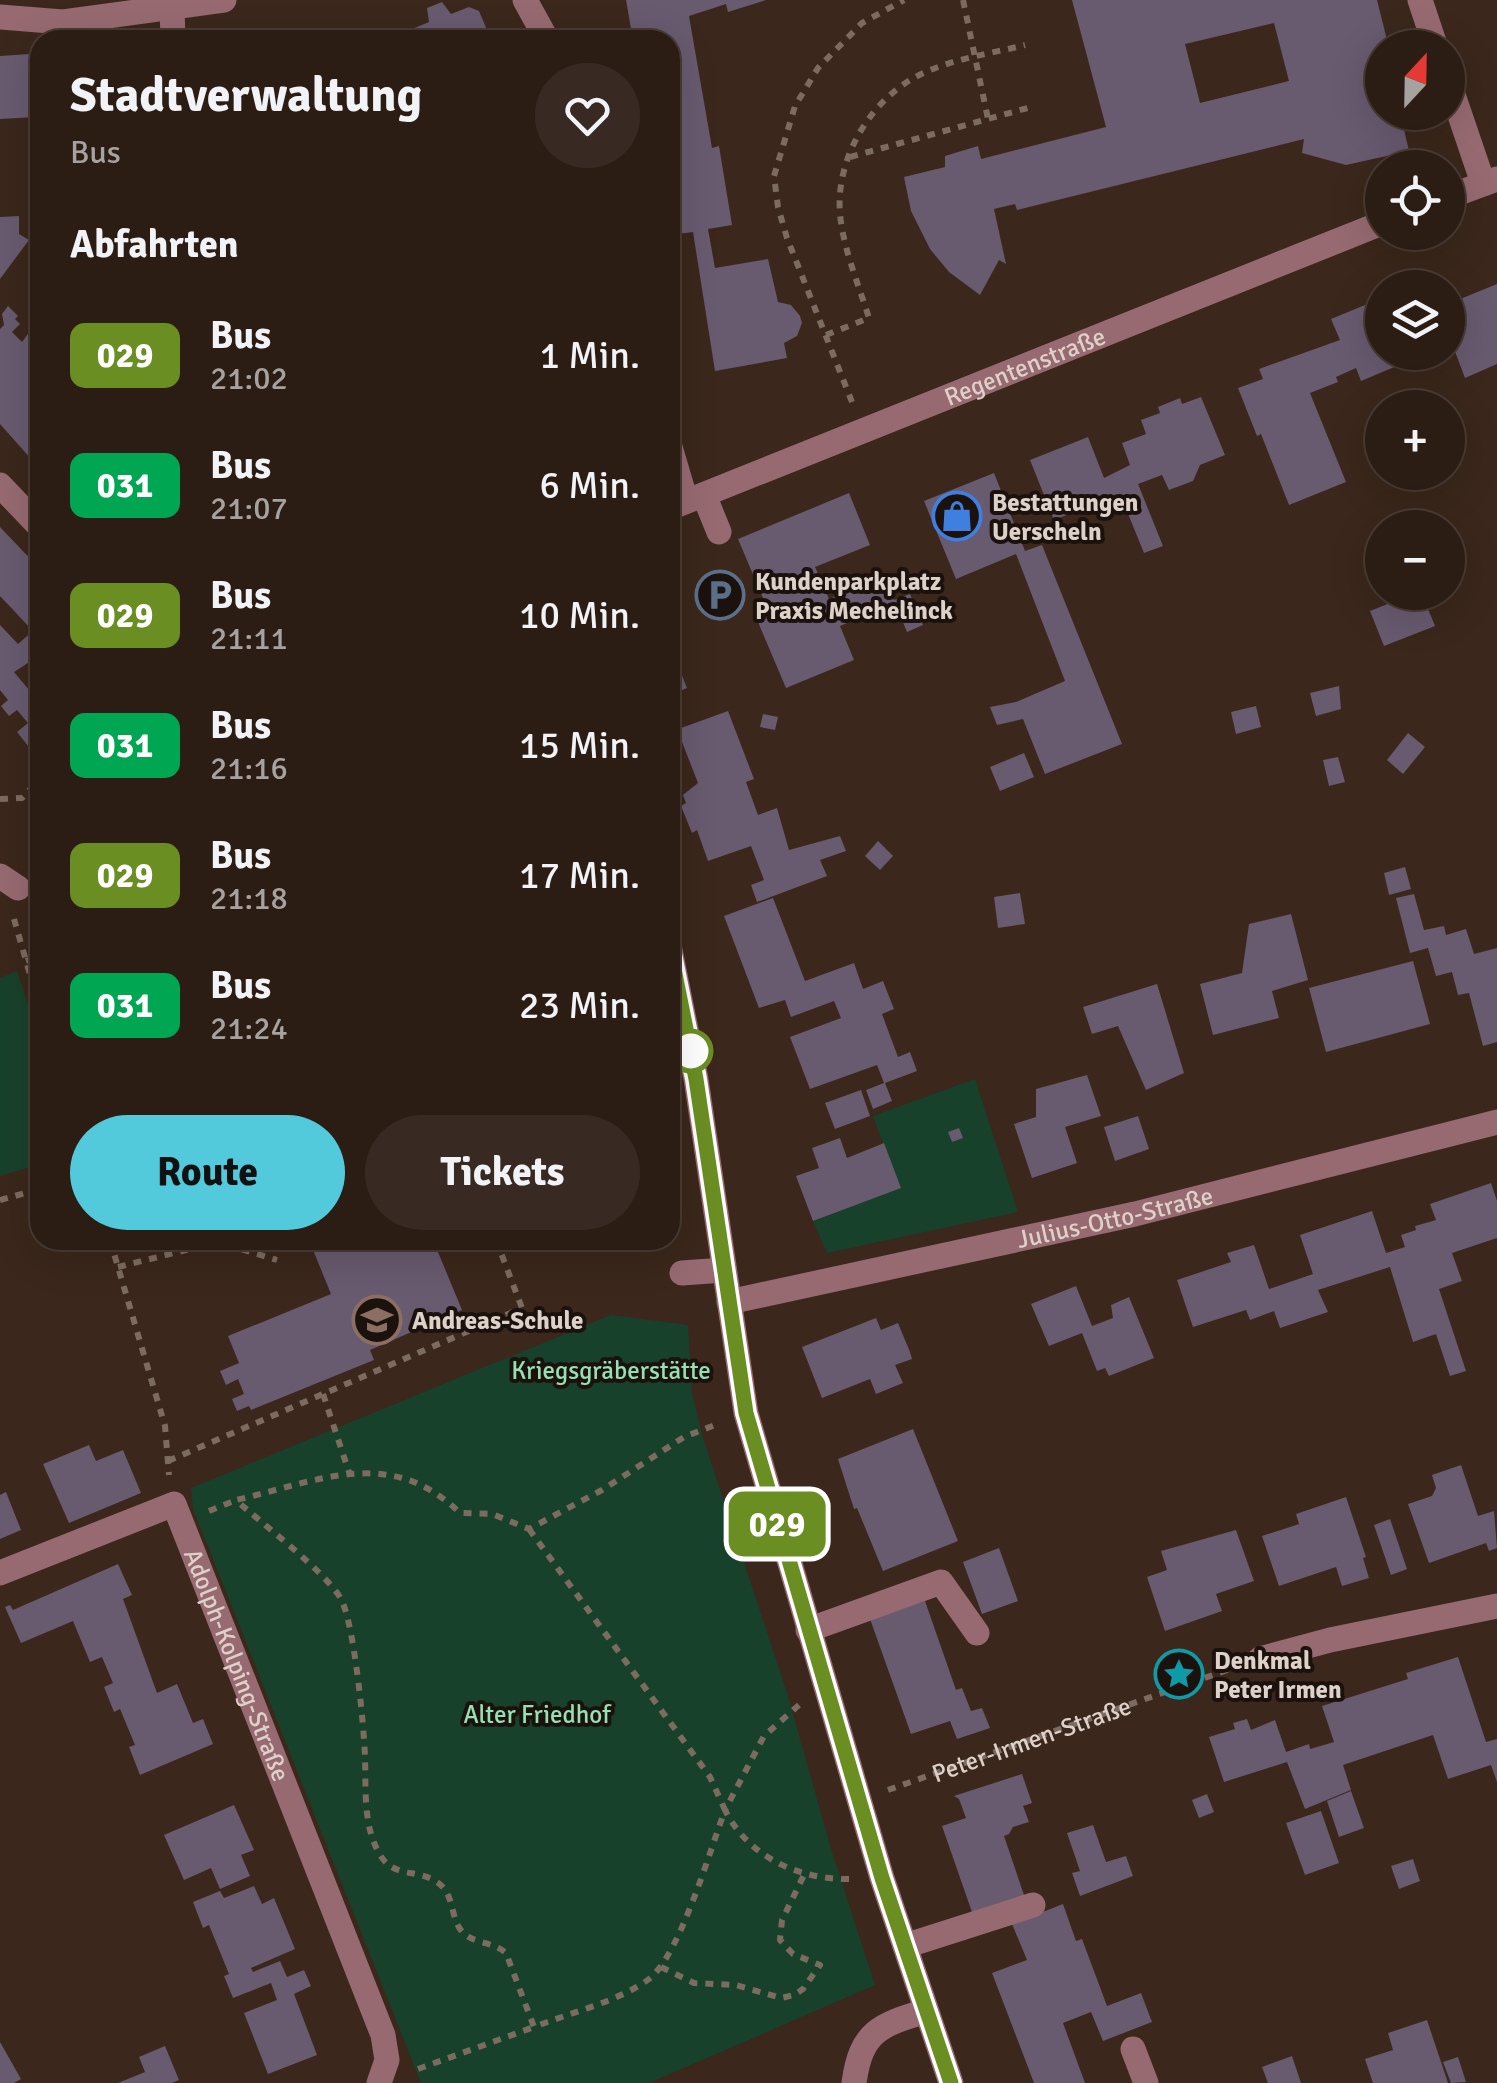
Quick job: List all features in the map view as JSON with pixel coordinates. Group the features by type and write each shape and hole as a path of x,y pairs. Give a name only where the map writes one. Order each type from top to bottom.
{"street":[{"path":"0,17 172,8 224,0"},
{"path":"525,0 542,30"},
{"path":"1420,0 1430,30"},
{"path":"172,8 173,30"},
{"path":"1465,121 1490,181 1465,191"},
{"name":"Regentenstraße","path":"687,501 1365,231"},
{"path":"0,485 30,516"},
{"path":"687,501 719,532"},
{"path":"680,998 746,1413 882,1878 951,2083"},
{"name":"Julius-Otto-Straße","path":"729,1302 1135,1214 1497,1122"},
{"path":"682,1273 724,1270"},
{"path":"0,1573 174,1504"},
{"name":"Adolph-Kolping-Straße","path":"174,1504 382,2036 389,2076"},
{"path":"808,1630 941,1582 977,1633"},
{"path":"1260,1659 1330,1640 1497,1606"},
{"path":"905,1946 1033,1905"},
{"path":"854,2083 862,2048 871,2035 886,2024 926,2012"},
{"path":"1133,2048 1146,2083"}],"path":[{"path":"864,430 787,238 774,176 795,106 818,68 862,23 904,0"},
{"path":"964,0 988,119"},
{"path":"826,335 869,318 840,214 848,158 872,115 901,86 929,70 1025,45"},
{"path":"848,158 1035,106"},
{"path":"680,255 685,253"},
{"path":"0,799 22,798 30,790"},
{"path":"7,881 30,975"},
{"path":"26,961 30,960"},
{"path":"0,1200 30,1192"},
{"path":"113,1250 165,1426 174,1504"},
{"path":"118,1267 186,1250"},
{"path":"245,1250 278,1260"},
{"path":"168,1461 519,1310 499,1250"},
{"path":"323,1394 350,1475"},
{"path":"529,1529 602,1490 698,1430"},
{"path":"534,2027 506,1953 498,1946 468,1937 461,1930 442,1885 429,1878 396,1872 379,1854 368,1828 364,1729 342,1601 326,1581 236,1500 376,1472 404,1476 439,1492 460,1513 492,1514 529,1529 710,1777 734,1826 755,1848 804,1876 882,1878"},
{"name":"Peter-Irmen-Straße","path":"859,1800 1260,1659"},
{"path":"389,2076 634,1988 661,1967 725,1810 764,1736 778,1720 825,1687"},
{"path":"661,1967 694,1984 736,1985 781,1998 794,1995 820,1965 785,1948 778,1931 804,1876"}],"green space":[{"path":"17,971 30,1011 30,1167 0,1176 0,978"},
{"path":"975,1079 1018,1212 827,1253 813,1221 900,1188 873,1116"},
{"name":"Alter Friedhof","path":"611,1315 688,1325 692,1394 703,1438 788,1696 875,1985 649,2083 421,2083 193,1509 191,1488"}],"building":[{"path":"626,0 766,0 728,12 726,4 689,16 712,148 719,146 732,225 708,229 715,268 768,259 778,302 791,305 802,323 797,336 784,343 787,358 715,371 693,232 680,234 680,30 631,30"},
{"path":"1072,0 1377,0 1384,30 1365,30 1365,130 1404,130 1409,150 1365,150 1365,161 1346,165 1302,153 1304,139 1017,210 1015,204 994,209 1006,264 999,260 980,295 949,272 930,249 911,211 904,177 945,167 945,156 978,146 981,159 1106,127","holes":["1274,23 1289,81 1200,103 1185,44"]},
{"path":"442,2 451,14 469,7 479,11 487,30 410,30 429,22 427,8"},
{"path":"30,54 30,117 0,119 0,56"},
{"path":"19,216 19,234 29,240 0,279 0,217"},
{"path":"1497,284 1497,364 1465,378 1462,370 1465,370 1465,297"},
{"path":"1365,305 1365,370 1387,370 1361,381 1356,368 1336,377 1338,382 1310,393 1346,482 1289,505 1238,388 1263,379 1259,369 1340,340 1331,319"},
{"path":"8,306 18,316 15,319 20,324 12,332 22,342 30,331 30,458 0,424 2,314"},
{"path":"1201,397 1225,455 1200,465 1193,481 1169,490 1162,475 1138,484 1163,546 1144,553 1120,494 1054,520 1030,460 1088,437 1104,478 1130,465 1122,443 1146,434 1141,420 1160,413 1158,407 1180,398 1182,404"},
{"path":"994,473 1025,551 1042,545 1122,744 1045,774 1023,719 997,725 990,707 1016,702 1065,681 1016,554 956,579 924,501"},
{"path":"849,493 870,545 815,567 829,599 884,577 894,600 910,594 923,625 907,632 895,603 840,626 854,660 786,688 758,622 771,617 738,539"},
{"path":"0,527 30,558 30,628 0,596"},
{"path":"1428,610 1435,626 1384,646 1370,611"},
{"path":"0,625 18,644 30,634 30,662 14,672 30,691 30,748 17,732 28,723 17,710 9,716 1,706 8,700 0,690"},
{"path":"680,671 687,688 680,691"},
{"path":"1339,686 1341,709 1316,716 1310,693"},
{"path":"1256,706 1261,727 1236,734 1231,712"},
{"path":"728,711 754,779 746,782 758,815 777,808 789,850 840,836 846,851 820,860 827,876 757,902 751,885 764,880 751,846 708,861 697,830 692,833 681,806 686,803 683,795 698,783 680,742 680,728"},
{"path":"763,714 778,717 775,730 760,727"},
{"path":"1408,733 1425,747 1403,774 1387,760"},
{"path":"1024,753 1034,777 1000,791 990,767"},
{"path":"1338,757 1345,782 1329,786 1323,760"},
{"path":"878,841 893,856 880,870 865,856"},
{"path":"1405,867 1411,889 1389,895 1384,873"},
{"path":"1020,893 1025,924 998,928 994,897"},
{"path":"1414,894 1424,930 1444,926 1446,935 1466,929 1474,954 1497,948 1497,1042 1483,1046 1469,993 1458,995 1452,972 1436,976 1428,948 1410,953 1396,898"},
{"path":"773,898 805,981 854,963 863,989 883,981 894,1009 882,1014 898,1057 910,1052 917,1071 885,1083 892,1101 873,1109 866,1090 884,1083 877,1065 810,1089 790,1037 841,1018 834,1001 791,1017 785,1000 759,1008 724,916"},
{"path":"1291,914 1308,980 1272,991 1279,1018 1213,1035 1200,984 1242,973 1249,924"},
{"path":"1413,961 1430,1024 1326,1052 1309,988"},
{"path":"1157,984 1184,1073 1146,1090 1118,1026 1092,1034 1083,1007"},
{"path":"1087,1075 1101,1116 1065,1127 1077,1163 1032,1178 1014,1124 1036,1117 1036,1089"},
{"path":"861,1090 870,1116 835,1129 825,1103"},
{"path":"1138,1116 1149,1149 1115,1161 1104,1127"},
{"path":"959,1128 963,1138 952,1142 948,1132"},
{"path":"840,1138 847,1158 884,1143 901,1188 813,1221 796,1176 819,1168 812,1148"},
{"path":"1491,1183 1497,1201 1497,1238 1452,1253 1462,1281 1439,1289 1466,1371 1450,1376 1436,1334 1413,1342 1390,1267 1318,1290 1328,1312 1280,1328 1274,1311 1250,1320 1246,1310 1193,1327 1177,1280 1231,1262 1227,1253 1254,1245 1269,1289 1313,1274 1300,1235 1372,1211 1386,1253 1405,1247 1401,1235 1436,1220 1430,1204"},
{"path":"313,1250 437,1250 462,1310 370,1350 374,1360 251,1410 249,1406 237,1411 232,1399 244,1394 238,1379 226,1385 220,1371 239,1363 228,1336 331,1294"},
{"path":"1076,1286 1092,1326 1113,1318 1111,1305 1129,1297 1154,1358 1109,1376 1105,1368 1097,1371 1082,1333 1049,1346 1031,1304"},
{"path":"876,1318 881,1330 898,1323 912,1359 895,1365 903,1383 876,1394 870,1379 822,1398 802,1347"},
{"path":"913,1429 958,1541 883,1571 857,1508 854,1509 838,1459"},
{"path":"89,1445 96,1461 123,1450 141,1493 69,1523 43,1464"},
{"path":"1461,1465 1478,1516 1494,1511 1497,1548 1489,1551 1486,1543 1429,1563 1408,1504 1432,1496 1436,1488 1432,1475"},
{"path":"6,1492 21,1530 0,1539 0,1495"},
{"path":"1346,1497 1369,1578 1342,1586 1336,1567 1279,1586 1262,1536 1299,1524 1296,1514"},
{"path":"1390,1519 1407,1569 1391,1575 1374,1525"},
{"path":"1236,1530 1254,1581 1216,1594 1222,1611 1165,1631 1147,1577 1167,1570 1161,1551"},
{"path":"999,1548 1018,1601 982,1614 963,1562"},
{"path":"118,1564 132,1595 123,1599 157,1693 177,1684 193,1723 203,1719 213,1744 140,1775 129,1747 135,1745 120,1709 114,1712 104,1687 113,1683 102,1657 90,1662 73,1621 21,1643 5,1607 10,1605 13,1610"},
{"path":"925,1601 956,1690 962,1688 971,1711 982,1708 990,1728 957,1739 950,1721 911,1734 870,1619"},
{"path":"1458,1657 1486,1742 1497,1739 1497,1782 1491,1765 1448,1779 1433,1735 1343,1765 1351,1790 1305,1809 1287,1762 1224,1782 1209,1737 1235,1729 1233,1723 1247,1719 1251,1730 1275,1720 1286,1752 1309,1744 1310,1749 1334,1742 1322,1706 1408,1679 1406,1673"},
{"path":"1022,1774 1032,1803 1023,1806 1029,1822 1013,1827 1004,1836 1025,1898 973,1915 942,1826 966,1818 954,1796"},
{"path":"1351,1791 1364,1828 1339,1837 1327,1801"},
{"path":"1207,1794 1214,1812 1199,1818 1192,1800"},
{"path":"234,1805 254,1850 241,1855 250,1876 220,1889 211,1868 184,1880 164,1835"},
{"path":"1321,1811 1339,1863 1305,1875 1286,1823"},
{"path":"1093,1825 1106,1862 1126,1856 1133,1876 1080,1896 1072,1873 1080,1871 1067,1833"},
{"path":"1413,1859 1420,1881 1399,1889 1391,1866"},
{"path":"254,1886 262,1904 274,1898 295,1949 251,1968 253,1972 280,1961 287,1977 304,1970 311,1986 294,1994 317,2055 268,2074 244,2013 277,2000 271,1983 233,1998 224,1976 229,1974 209,1925 203,1928 193,1902 220,1891 224,1898"},
{"path":"1063,1904 1076,1941 1082,1939 1107,2006 1141,1993 1152,2022 1103,2041 1091,2012 1063,2023 1085,2083 1034,2083 992,1973 1027,1960 1012,1924"},
{"path":"1427,2020 1448,2083 1373,2083 1365,2059 1393,2050 1388,2033"},
{"path":"0,2042 21,2079 14,2083 0,2083"},
{"path":"165,2046 179,2080 118,2083 145,2072 139,2057"},
{"path":"1292,2056 1301,2083 1268,2083 1262,2067"},
{"path":"1458,2057 1466,2082 1451,2083 1443,2062"}],"bus line":[{"name":"029","path":"680,988 746,1413 882,1878 951,2083"}],"place":[{"name":"Bestattungen Uerscheln","path":"957,516"},
{"name":"Kundenparkplatz Praxis Mechelinck","path":"720,595"},
{"name":"Andreas-Schule","path":"377,1320"},
{"name":"Denkmal Peter Irmen","path":"1179,1674"}],"park label":[{"name":"Kriegsgräberstätte","path":"611,1370"}]}
